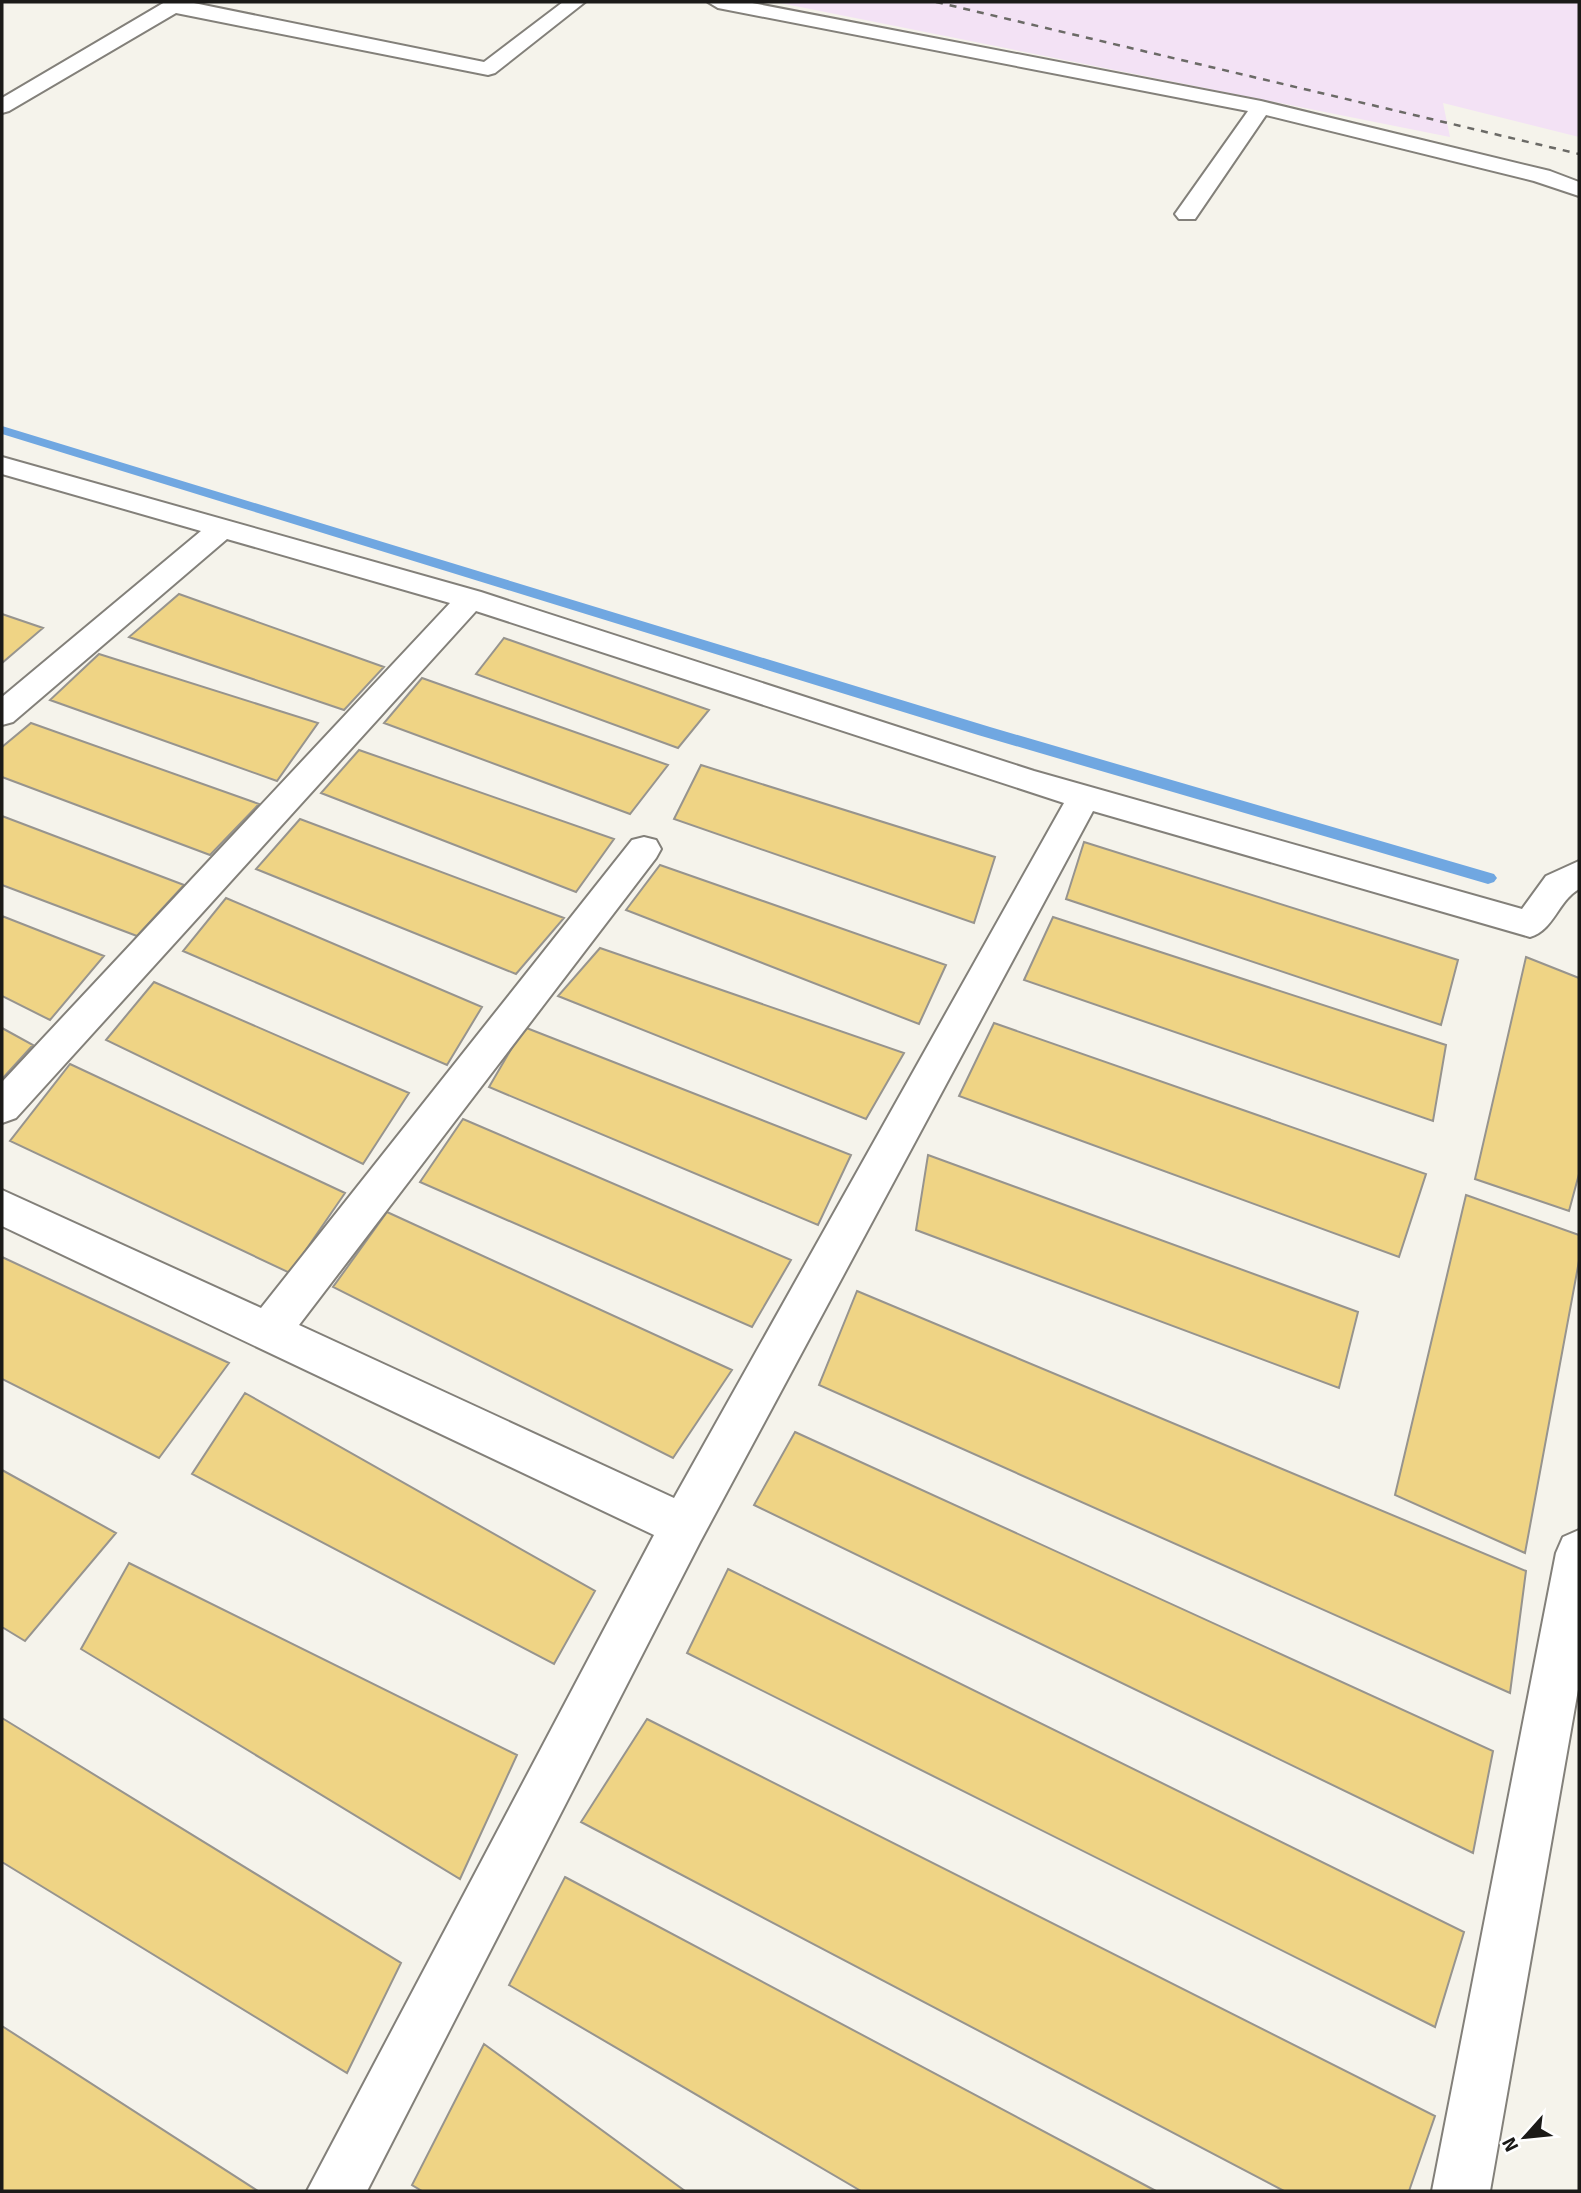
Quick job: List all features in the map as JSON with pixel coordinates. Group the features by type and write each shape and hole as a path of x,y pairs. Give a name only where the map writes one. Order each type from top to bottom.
{"street":[{"path":"2,107 176,4 488,69 575,2"},
{"path":"718,2 1261,107 1542,176 1579,189"},
{"path":"1187,214 1261,107"},
{"path":"2,465 470,599 1084,797 1530,925 1558,885 1579,874"},
{"path":"2,714 221,529"},
{"path":"2,1107 470,599"},
{"path":"336,2191 684,1526 1084,797"},
{"path":"268,1332 644,849"},
{"path":"2,1207 684,1526"},
{"path":"1461,2191 1579,1553"}],"shaded area":[{"path":"775,2 1579,2 1579,137 1443,103 1450,137"}],"building":[{"path":"179,594 384,667 344,710 129,637"},
{"path":"2,614 43,628 2,663"},
{"path":"504,638 709,710 678,748 476,674"},
{"path":"99,654 318,723 277,781 50,700"},
{"path":"422,678 668,765 630,814 384,723"},
{"path":"31,723 259,804 210,855 2,777 2,747"},
{"path":"359,750 614,839 576,892 321,793"},
{"path":"701,765 995,857 974,923 674,819"},
{"path":"2,816 184,885 137,936 2,885"},
{"path":"300,819 564,918 516,974 256,869"},
{"path":"1084,842 1458,960 1441,1025 1066,899"},
{"path":"660,865 946,965 919,1024 626,910"},
{"path":"226,898 482,1007 447,1065 183,951"},
{"path":"2,916 104,956 50,1020 2,996"},
{"path":"1053,917 1446,1045 1433,1121 1024,980"},
{"path":"600,948 904,1053 866,1119 558,996"},
{"path":"1526,957 1579,978 1579,1174 1569,1211 1475,1179"},
{"path":"154,982 409,1093 363,1164 106,1040"},
{"path":"994,1023 1426,1174 1399,1257 959,1096"},
{"path":"524,1027 851,1155 818,1225 489,1087"},
{"path":"2,1028 33,1045 2,1079"},
{"path":"70,1064 345,1193 290,1273 10,1141"},
{"path":"463,1119 791,1260 752,1327 420,1182"},
{"path":"928,1155 1358,1312 1339,1388 916,1230"},
{"path":"1466,1195 1579,1235 1579,1261 1525,1553 1395,1495"},
{"path":"387,1212 732,1370 673,1458 333,1287"},
{"path":"2,1257 229,1363 159,1458 2,1379"},
{"path":"857,1291 1526,1571 1510,1693 819,1385"},
{"path":"245,1393 595,1591 554,1664 192,1474"},
{"path":"795,1432 1493,1751 1473,1853 754,1505"},
{"path":"2,1470 116,1533 25,1641 2,1627"},
{"path":"129,1563 517,1755 460,1879 81,1649"},
{"path":"728,1569 1464,1932 1435,2027 687,1653"},
{"path":"2,1718 401,1963 347,2073 2,1862"},
{"path":"647,1719 1435,2116 1409,2191 1284,2191 581,1822"},
{"path":"565,1877 1156,2191 861,2191 509,1985"},
{"path":"2,2026 258,2191 2,2191"},
{"path":"484,2044 685,2191 422,2191 412,2185"}],"waterway":[{"path":"2,430 984,731 1488,878"}],"railway":[{"path":"936,2 1579,154"}]}
